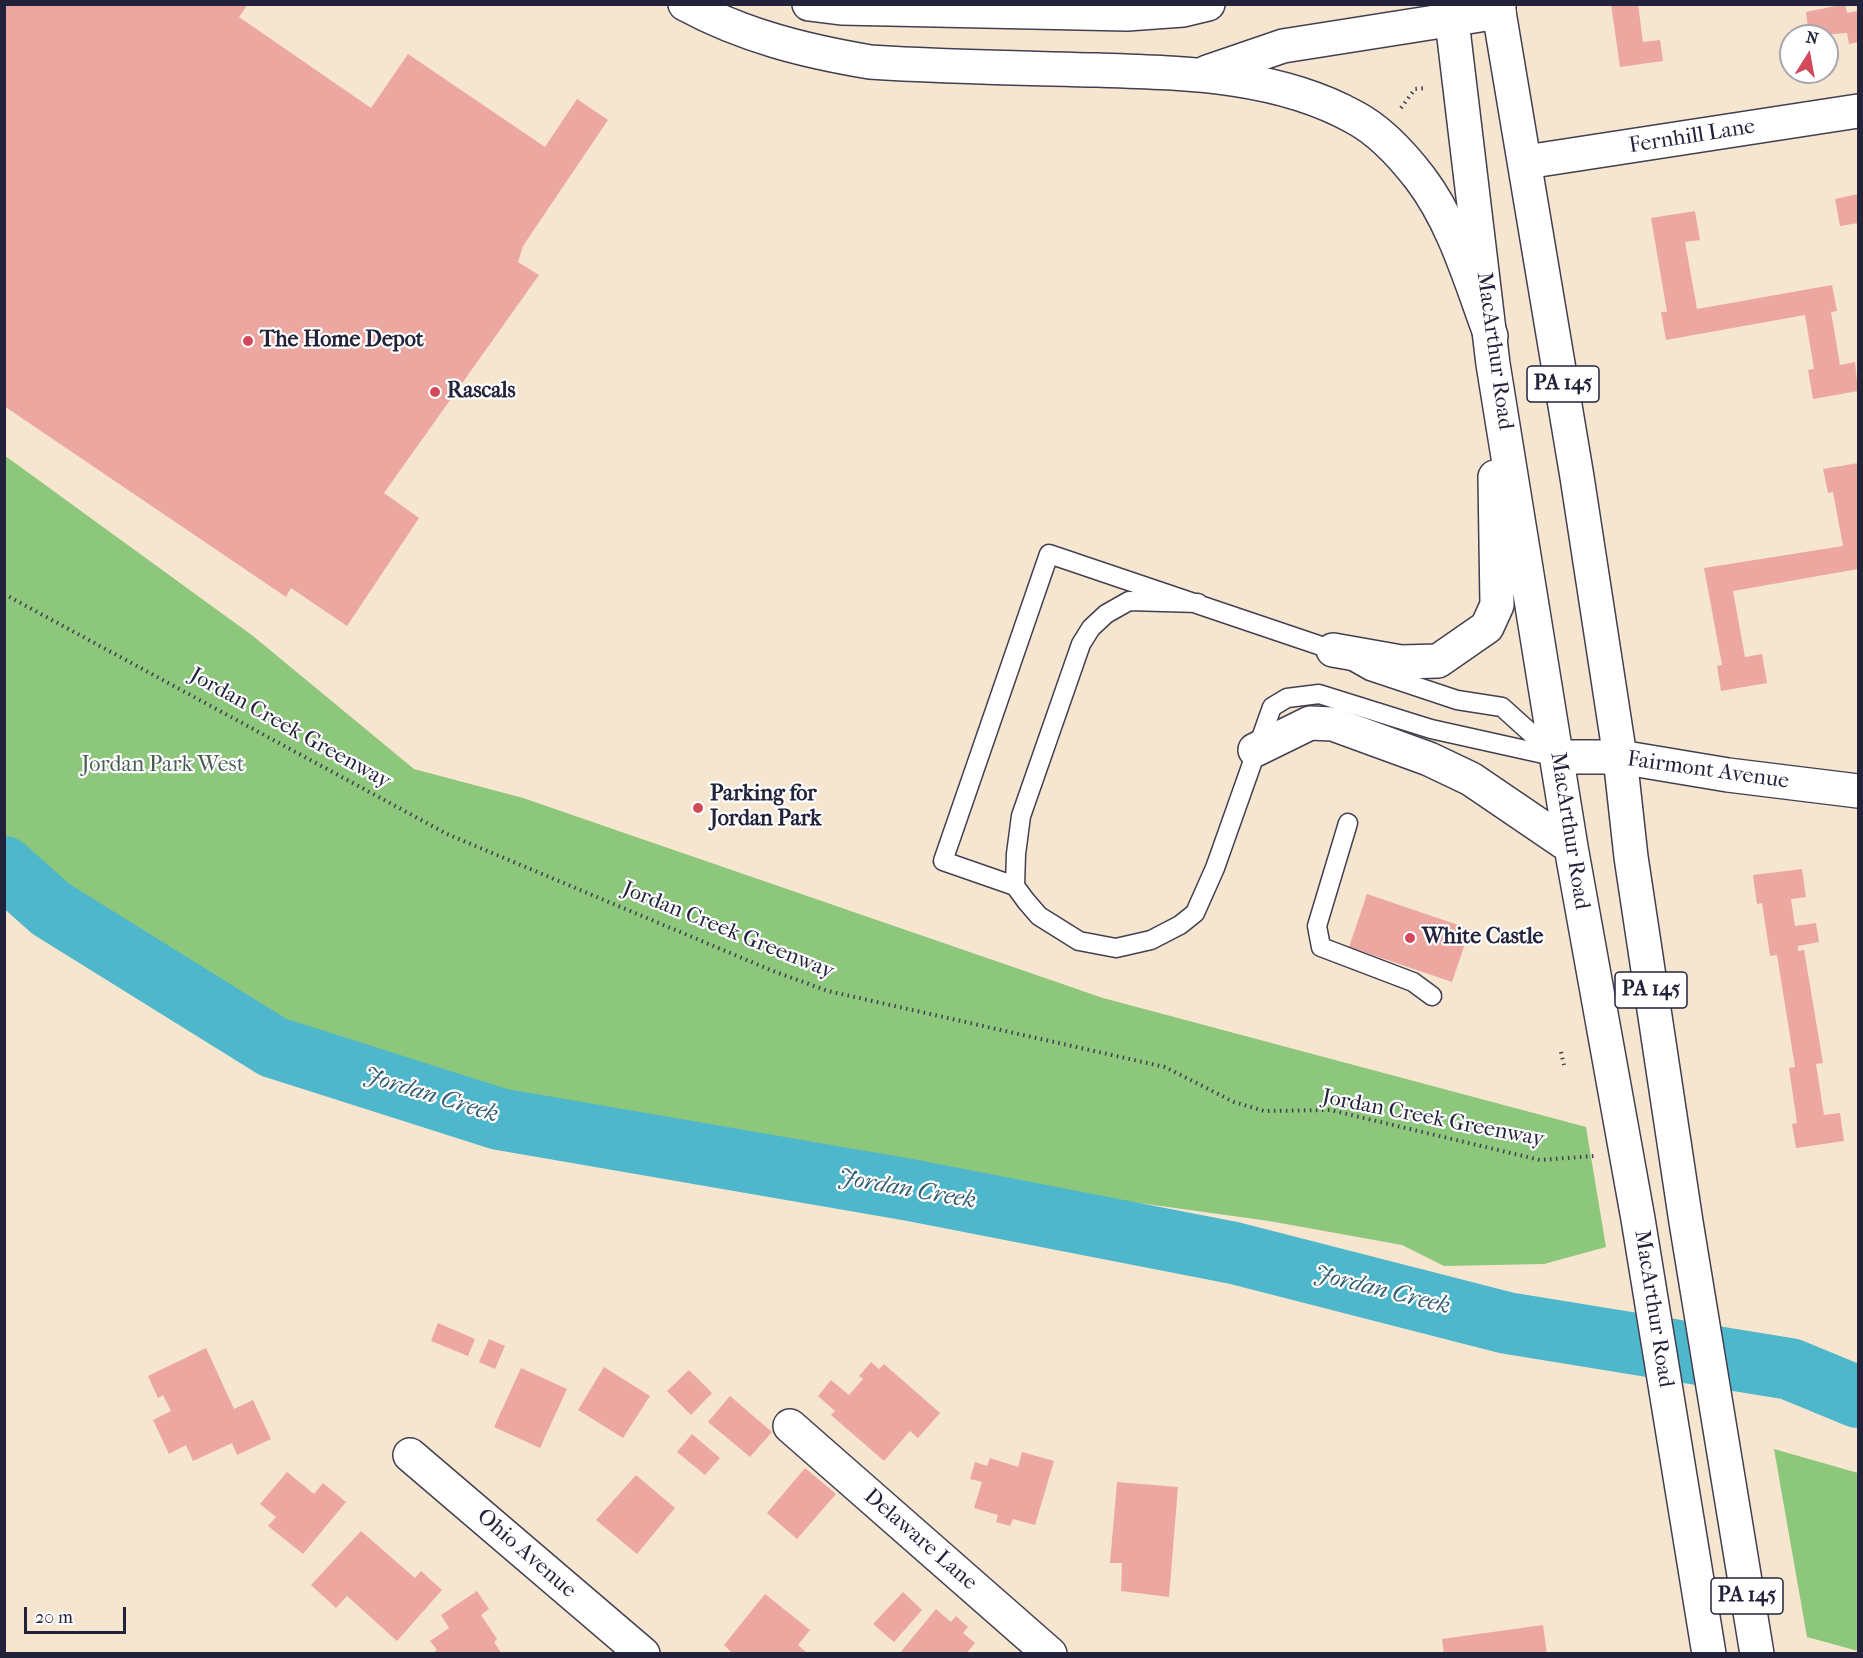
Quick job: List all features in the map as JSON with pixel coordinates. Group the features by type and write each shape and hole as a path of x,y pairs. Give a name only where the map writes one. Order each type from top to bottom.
{"main road":[{"path":"685,4 760,38 830,56 870,62 1202,73 1275,87 1305,96 1356,118 1380,135 1420,178 1438,207 1454,239 1492,350 1497,605 1487,627 1438,661 1401,662 1333,650"},
{"path":"809,4 840,8 1126,14 1183,10 1208,4"},
{"path":"1202,73 1284,46 1452,12 1500,8"},
{"name":"MacArthur Road","path":"1500,8 1620,758 1631,857 1686,1222 1736,1539 1757,1653"},
{"name":"MacArthur Road","path":"1452,12 1492,350 1571,848 1638,1219 1709,1653"},
{"name":"Fernhill Lane","path":"1526,162 1858,111"},
{"path":"1255,750 1310,723 1333,724 1429,759 1472,779 1571,848"},
{"name":"Fairmont Avenue","path":"1557,757 1620,758 1728,775 1858,791"},
{"name":"Delaware Lane","path":"790,1426 1050,1653"},
{"name":"Ohio Avenue","path":"410,1455 642,1653"}],"lane":[{"path":"1049,554 1333,650 1370,671 1457,700 1502,707 1557,757 1431,729 1319,694 1287,698 1272,708 1255,750 1215,868 1195,913 1180,925 1151,940 1116,948 1079,941 1039,916 1015,886 943,861 1049,554"},
{"path":"1015,886 1021,816 1073,662 1086,636 1106,614 1129,602 1198,603"},
{"path":"1348,823 1317,926 1321,947 1413,982 1432,996"}],"path":[{"path":"1401,109 1415,89 1427,88"},
{"name":"Jordan Creek Greenway","path":"4,594 447,834 773,971 828,991 1166,1067 1234,1102 1264,1111 1330,1110 1540,1160 1598,1156"},
{"path":"1561,1052 1564,1065"}],"green space":[{"name":"Jordan Park West","path":"4,455 253,636 414,769 523,798 1103,998 1586,1127 1606,1247 1544,1264 1444,1266 1402,1245 1269,1221 843,1162 706,1135 553,1111 314,1037 223,993 105,920 5,843"},
{"path":"1774,1449 1858,1473 1858,1651 1807,1637"}],"building":[{"name":"The Home Depot","path":"4,4 248,4 239,17 371,108 408,54 545,147 577,99 608,120 523,246 518,262 539,275 384,493 419,518 347,626 291,588 286,597 4,406"},
{"path":"1611,4 1638,4 1643,42 1660,40 1663,61 1620,67"},
{"path":"1845,4 1847,13 1858,11 1858,42 1849,44 1847,33 1839,34 1839,24 1808,24 1806,12"},
{"path":"1858,194 1858,223 1840,226 1835,199"},
{"path":"1695,211 1700,240 1685,242 1697,309 1832,285 1837,311 1831,312 1840,365 1855,362 1858,391 1813,399 1808,370 1814,369 1805,315 1666,340 1661,312 1667,312 1651,218"},
{"path":"1858,463 1858,569 1733,591 1745,657 1762,654 1767,683 1721,691 1717,666 1722,665 1704,568 1843,546 1833,492 1828,493 1823,469"},
{"path":"1802,869 1806,897 1791,899 1795,926 1816,923 1819,942 1798,946 1798,951 1804,950 1823,1063 1816,1064 1824,1115 1840,1113 1844,1141 1796,1148 1792,1124 1797,1123 1789,1068 1795,1067 1777,955 1770,956 1762,903 1757,904 1753,875"},
{"name":"White Castle","path":"1367,894 1470,929 1452,982 1349,947"},
{"path":"438,1323 475,1339 468,1356 431,1341"},
{"path":"489,1339 505,1346 495,1369 479,1362"},
{"path":"206,1348 234,1409 253,1400 271,1439 237,1455 232,1443 193,1461 186,1445 169,1454 153,1420 171,1411 163,1395 158,1398 148,1376"},
{"path":"871,1362 879,1369 884,1364 940,1413 918,1438 910,1431 884,1461 831,1415 835,1411 818,1396 831,1380 849,1395 863,1379 859,1376"},
{"path":"604,1367 650,1396 623,1438 578,1410"},
{"path":"521,1368 567,1389 540,1448 494,1427"},
{"path":"689,1370 712,1393 691,1415 667,1391"},
{"path":"730,1396 772,1432 750,1457 708,1422"},
{"path":"692,1434 720,1458 705,1475 677,1452"},
{"path":"1022,1452 1054,1461 1035,1525 1013,1519 1010,1526 996,1522 998,1515 974,1508 982,1482 970,1479 975,1462 987,1466 990,1458 1018,1467"},
{"path":"805,1468 836,1494 797,1539 767,1513"},
{"path":"287,1472 314,1494 323,1483 346,1502 303,1554 268,1526 276,1517 260,1504"},
{"path":"636,1475 675,1508 637,1554 596,1520"},
{"path":"1117,1482 1178,1487 1169,1597 1121,1591 1122,1563 1110,1563"},
{"path":"361,1531 415,1578 421,1571 442,1590 397,1641 347,1596 336,1608 311,1585"},
{"path":"477,1591 489,1609 481,1615 497,1639 494,1642 502,1654 432,1654 437,1650 430,1641 449,1628 441,1615"},
{"path":"903,1592 922,1610 894,1642 873,1624"},
{"path":"765,1594 810,1630 798,1645 808,1654 733,1654 724,1645"},
{"path":"936,1609 951,1622 956,1616 968,1627 963,1633 975,1643 966,1654 899,1654"},
{"path":"1543,1625 1547,1654 1444,1654 1442,1639"}],"waterway":[{"name":"Jordan Creek","path":"4,867 51,909 273,1047 499,1119 910,1190 1234,1253 1507,1323 1790,1369 1858,1397"}],"place":[{"name":"The Home Depot","path":"248,341"},
{"name":"Rascals","path":"435,392"},
{"name":"Parking for Jordan Park","path":"698,808"},
{"name":"White Castle","path":"1410,938"}]}
